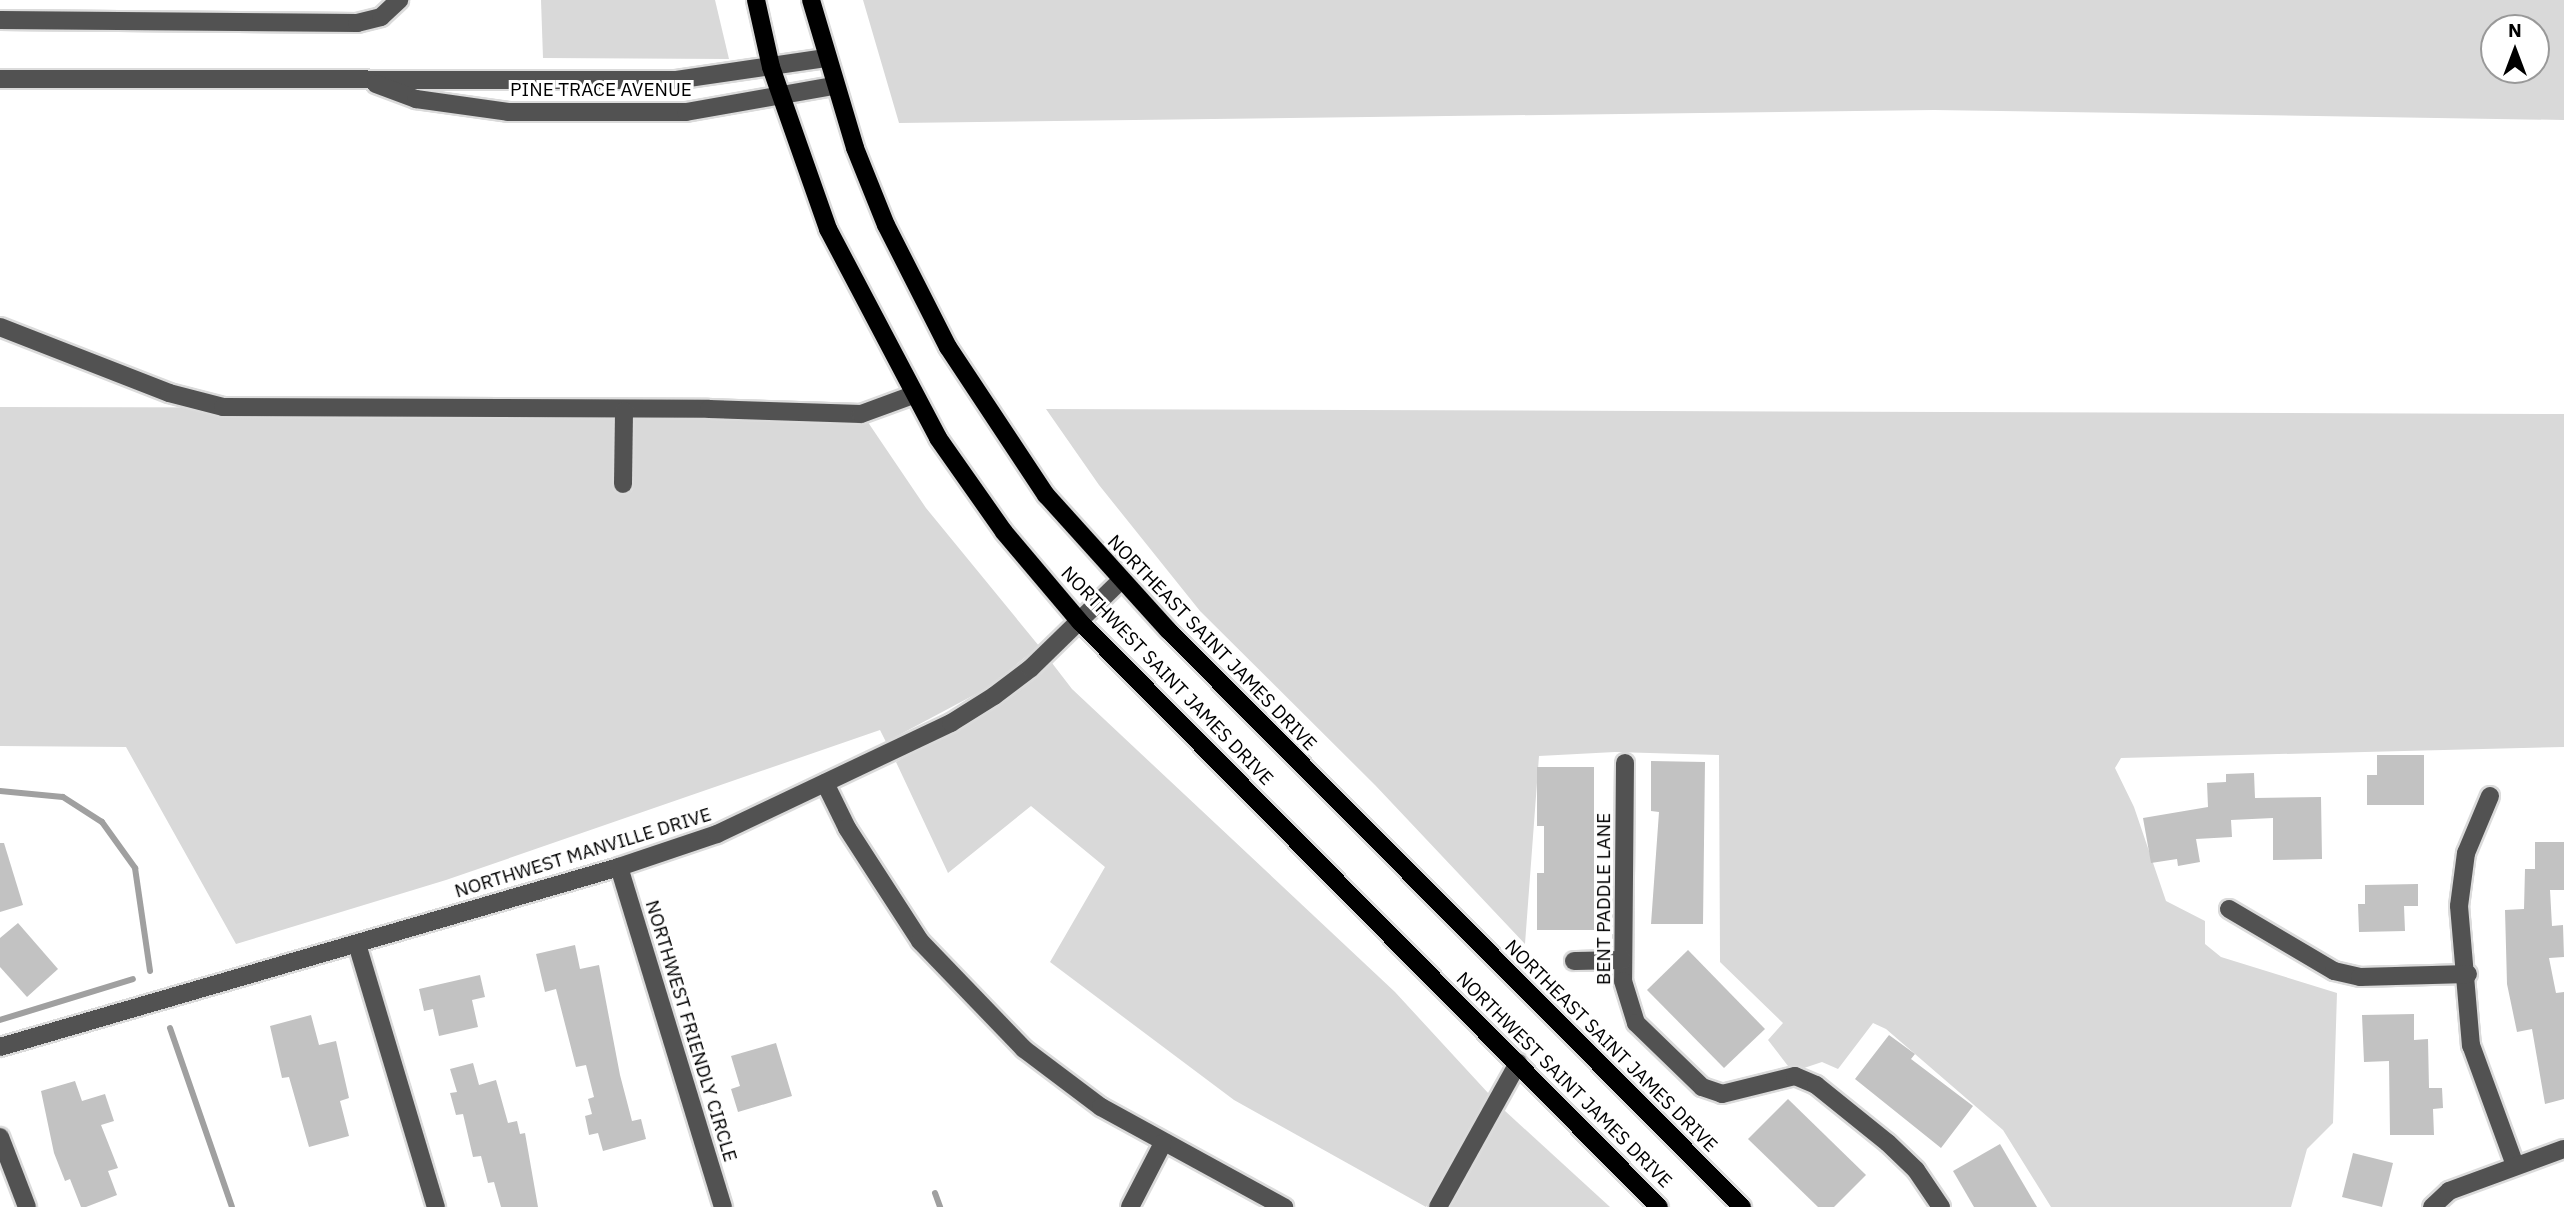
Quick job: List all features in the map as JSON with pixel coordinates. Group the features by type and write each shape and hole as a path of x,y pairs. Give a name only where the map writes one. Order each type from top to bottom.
{"main road":[{"name":"NORTHWEST SAINT JAMES DRIVE","path":"756,0 771,67 828,229 913,395 1004,532 1080,622 1660,1207"},
{"name":"NORTHEAST SAINT JAMES DRIVE","path":"811,0 834,86 886,225 948,347 1046,495 1120,581 1742,1207"}],"street":[{"path":"0,20 357,23 381,17 399,0"},
{"name":"PINE TRACE AVENUE","path":"0,79 675,80 825,58"},
{"name":"PINE TRACE AVENUE","path":"370,81 416,99 508,112 686,112 834,86"},
{"path":"0,327 169,393 223,407 861,414 913,395"},
{"path":"623,484 624,411"},
{"name":"NORTHWEST MANVILLE DRIVE","path":"0,1047 619,867 717,834 951,723 994,696 1080,622 1120,581"},
{"name":"BENT PADDLE LANE","path":"1625,763 1623,960 1627,1000 1636,1023 1702,1087 1722,1094 1795,1076 1816,1085 1916,1170 1941,1207"},
{"path":"825,783 847,828 920,942 1024,1049 1101,1107 1284,1207"},
{"path":"2490,796 2466,853 2459,906 2468,974 2471,1045 2515,1165"},
{"name":"NORTHWEST FRIENDLY CIRCLE","path":"619,867 723,1207"},
{"path":"2229,909 2334,971 2360,977 2468,974"},
{"path":"357,944 436,1207"},
{"path":"1574,961 1623,960"},
{"path":"1438,1207 1518,1063"},
{"path":"0,1137 27,1207"},
{"path":"1130,1207 1163,1143"},
{"path":"2432,1207 2449,1191 2564,1149"}],"shaded area":[{"path":"541,0 715,0 729,59 543,58"},
{"path":"863,0 2564,0 2564,120 1934,110 899,123"},
{"path":"0,407 859,409 926,508 1039,646 989,687 886,742 880,730 446,880 236,944 126,747 0,746"},
{"path":"1046,409 2564,414 2564,747 2121,758 2115,768 2134,807 2166,901 2205,921 2205,944 2221,957 2337,993 2333,1123 2307,1149 2291,1207 2051,1207 2003,1130 1886,1029 1873,1023 1838,1069 1822,1062 1804,1068 1788,1066 1768,1040 1783,1023 1720,962 1719,755 1615,752 1539,756 1525,944 1375,785 1200,611 1099,485"},
{"path":"1052,663 1072,689 1395,992 1489,1094 1426,1207 1234,1100 1050,962 1105,867 1031,806 948,873 896,762 999,706"},
{"path":"1504,1110 1610,1207 1450,1207"}],"building":[{"path":"2377,755 2424,755 2424,805 2367,805 2367,775 2377,775"},
{"path":"1651,761 1705,762 1703,924 1651,924 1659,812 1651,811"},
{"path":"1537,767 1594,767 1594,930 1537,930 1537,873 1544,873 1544,826 1537,826"},
{"path":"2254,773 2255,798 2321,797 2322,859 2273,860 2273,818 2231,820 2232,837 2196,839 2200,862 2178,866 2177,859 2151,863 2143,818 2208,807 2207,783 2226,782 2226,774"},
{"path":"2535,842 2564,842 2564,890 2550,890 2552,926 2563,925 2564,957 2549,958 2556,993 2564,992 2564,1099 2545,1104 2532,1029 2517,1032 2507,984 2505,910 2524,909 2525,869 2535,869"},
{"path":"0,843 4,843 23,905 0,912"},
{"path":"2418,884 2418,906 2404,906 2405,931 2359,932 2358,904 2365,904 2365,885"},
{"path":"18,923 58,969 27,997 0,967 0,938"},
{"path":"575,945 580,969 599,965 620,1075 632,1121 641,1119 646,1139 603,1151 598,1133 589,1135 585,1116 592,1114 588,1099 594,1097 586,1065 576,1067 556,989 545,992 536,954"},
{"path":"1688,950 1765,1029 1724,1068 1647,990"},
{"path":"480,975 485,997 472,1000 478,1027 439,1036 433,1009 424,1011 419,989"},
{"path":"2414,1014 2414,1040 2428,1039 2429,1088 2442,1088 2443,1108 2433,1109 2434,1135 2390,1135 2389,1061 2364,1062 2362,1015"},
{"path":"311,1015 319,1045 336,1041 349,1098 340,1101 349,1136 309,1147 289,1077 282,1078 270,1026"},
{"path":"1889,1035 1915,1054 1911,1059 1973,1106 1941,1148 1855,1079"},
{"path":"776,1043 792,1096 738,1112 731,1089 740,1086 731,1056"},
{"path":"473,1063 479,1085 496,1080 508,1123 517,1121 520,1134 525,1133 538,1207 501,1207 494,1182 488,1183 481,1156 473,1157 463,1114 456,1115 450,1093 457,1092 450,1069"},
{"path":"75,1081 82,1101 105,1094 114,1121 101,1125 118,1168 108,1171 117,1195 86,1207 81,1207 70,1179 65,1181 54,1153 41,1091"},
{"path":"1788,1099 1866,1175 1834,1207 1818,1207 1748,1139"},
{"path":"2000,1144 2037,1207 1974,1207 1953,1171"},
{"path":"2353,1153 2393,1163 2382,1207 2342,1197"}],"waterway":[{"path":"0,791 63,797 102,822 135,868 150,971"},
{"path":"0,1020 133,979"},
{"path":"170,1028 232,1207"},
{"path":"935,1193 940,1207"}]}
